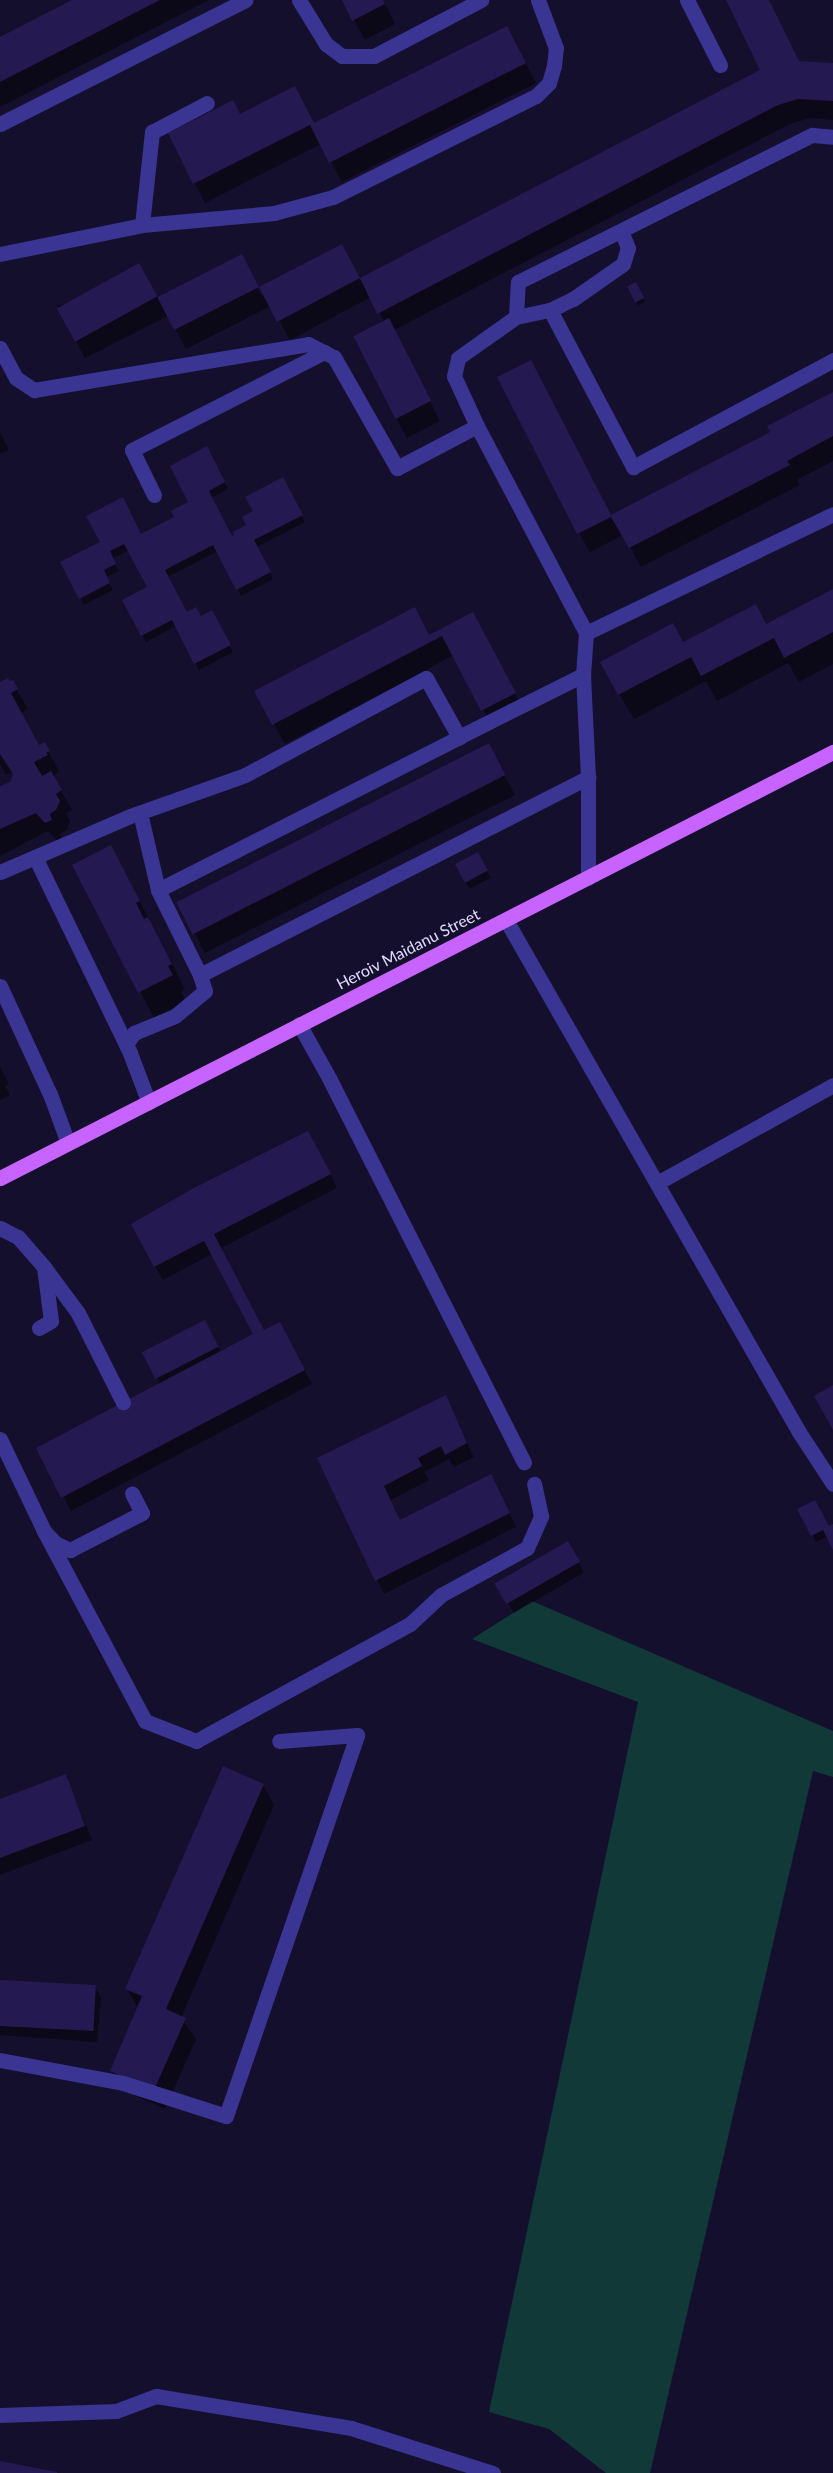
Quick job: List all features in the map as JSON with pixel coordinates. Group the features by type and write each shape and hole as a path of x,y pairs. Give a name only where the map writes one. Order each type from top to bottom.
{"main road":[{"name":"Heroiv Maidanu Street","path":"0,1178 833,752"}],"lane":[{"path":"0,124 245,0"},
{"path":"299,0 326,44 342,56 374,56 481,0"},
{"path":"0,254 142,225 274,213 333,196 536,96 549,83 554,66 555,48 538,0"},
{"path":"687,0 720,65"},
{"path":"142,225 152,132 207,103"},
{"path":"516,317 519,282 812,135 833,137"},
{"path":"588,878 588,777 583,675 586,633 477,426 454,376 458,358 516,317 550,310 573,299 623,264 628,248 621,231"},
{"path":"550,310 633,467 833,360"},
{"path":"0,348 16,378 34,390 308,344 334,357 397,468 477,426"},
{"path":"154,495 132,450 324,352"},
{"path":"586,633 833,514"},
{"path":"158,890 583,675"},
{"path":"0,872 140,813 245,775 426,678 459,737"},
{"path":"200,975 588,777"},
{"path":"126,1044 134,1033 175,1016 204,991 200,975 158,890 140,813"},
{"path":"35,857 126,1044 148,1103"},
{"path":"506,920 799,1432 833,1484"},
{"path":"0,986 50,1094 68,1143"},
{"path":"299,1024 329,1078 524,1462"},
{"path":"657,1183 833,1085"},
{"path":"0,1228 18,1237 44,1267 78,1313 123,1402"},
{"path":"39,1328 51,1321 44,1267"},
{"path":"0,1439 44,1531 145,1721 196,1741 410,1624 441,1595 527,1548 541,1516 534,1484"},
{"path":"44,1531 55,1543 70,1550 142,1513 132,1493"},
{"path":"0,2060 123,2083 226,2116 357,1735 279,1741"},
{"path":"0,2415 116,2411 156,2396 351,2428 493,2473"}],"green space":[{"path":"532,1601 833,1731 833,1777 813,1771 650,2473 606,2473 549,2429 489,2412 638,1702 472,1639"}],"building":[{"path":"72,0 160,0 0,82 0,37"},
{"path":"342,0 383,0 385,4 352,21"},
{"path":"726,0 769,0 799,61 833,63 833,101 798,99 778,105 377,314 360,278 760,70"},
{"path":"507,26 526,63 329,163 310,125 193,184 168,133 233,100 240,114 295,86 314,123"},
{"path":"342,244 360,278 277,322 259,287"},
{"path":"242,254 259,287 174,330 157,297"},
{"path":"139,263 157,296 75,342 57,309"},
{"path":"636,282 644,298 635,303 627,287"},
{"path":"389,318 431,401 396,419 353,336"},
{"path":"531,360 611,515 770,432 767,426 833,392 833,436 787,461 790,465 629,548 611,517 577,534 497,377"},
{"path":"207,446 225,482 209,491 232,536 233,532 246,525 242,517 253,511 245,497 283,477 303,515 254,540 271,572 236,590 213,545 165,570 187,612 196,607 201,616 212,610 231,645 194,664 172,620 141,636 122,600 147,587 124,544 110,551 116,564 104,570 110,583 79,599 60,562 100,542 86,516 123,497 141,534 174,517 171,511 188,502 170,466"},
{"path":"833,589 833,632 784,658 774,638 701,676 691,657 618,695 600,662 673,623 683,642 756,604 766,624"},
{"path":"415,607 429,635 473,612 516,693 481,711 442,636 272,725 254,691"},
{"path":"8,678 10,681 13,680 18,689 11,693 39,745 45,742 50,751 46,753 48,755 34,762 42,776 51,771 62,790 56,794 60,801 56,810 50,814 52,820 45,823 36,813 0,829 0,786 10,782 13,774 0,754 0,682"},
{"path":"489,743 505,775 193,934 176,902"},
{"path":"111,845 140,901 136,903 144,919 148,917 172,964 168,966 173,975 138,993 72,865"},
{"path":"478,852 488,871 465,883 455,864"},
{"path":"308,1131 331,1174 214,1234 264,1330 280,1322 305,1370 61,1498 36,1448 253,1334 204,1241 154,1267 131,1224 192,1189"},
{"path":"205,1320 219,1347 155,1379 142,1352"},
{"path":"833,1385 833,1430 814,1396"},
{"path":"446,1395 467,1443 445,1455 441,1446 418,1458 422,1466 384,1486 400,1520 491,1474 510,1513 375,1581 317,1458"},
{"path":"815,1500 829,1526 833,1524 833,1550 823,1530 811,1536 797,1509"},
{"path":"568,1541 580,1562 506,1604 494,1584"},
{"path":"223,1766 264,1784 166,2009 186,2018 154,2090 110,2071 142,1996 125,1989"},
{"path":"66,1774 85,1826 0,1858 0,1799"},
{"path":"0,1980 96,1985 93,2031 0,2026"},
{"path":"0,2461 57,2472 57,2473 0,2473"}]}
